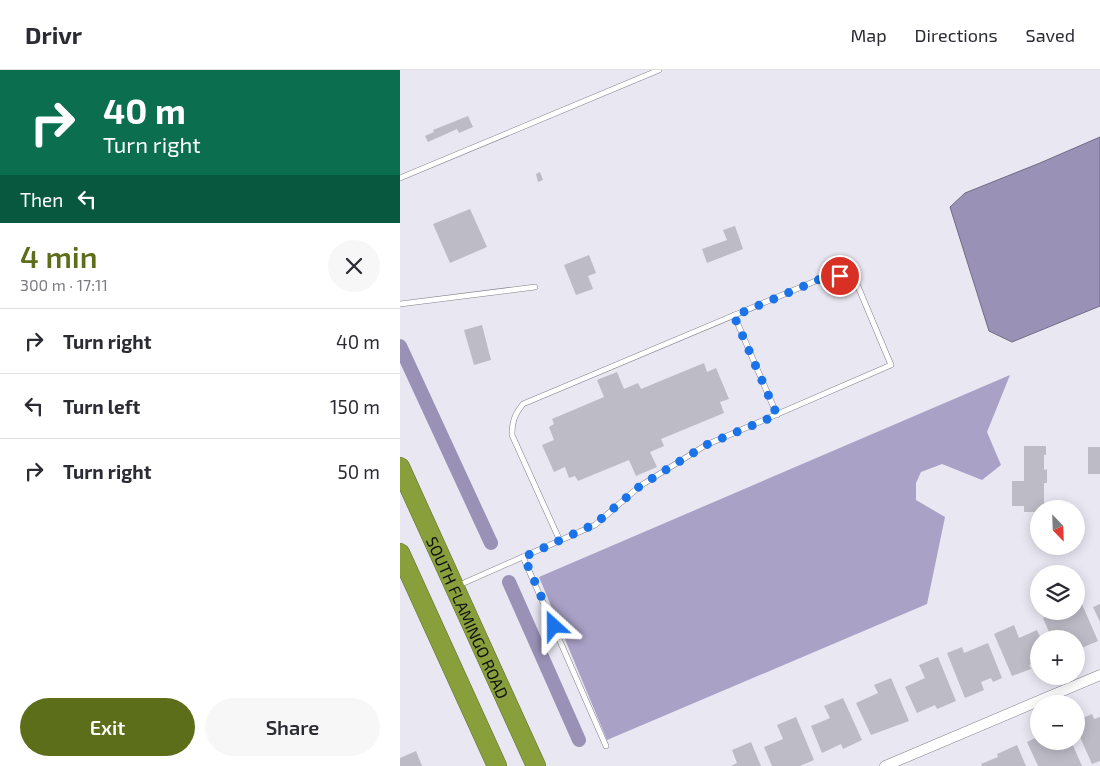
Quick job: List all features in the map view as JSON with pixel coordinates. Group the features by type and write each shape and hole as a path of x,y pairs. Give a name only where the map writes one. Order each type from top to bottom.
{"highway":[{"name":"SOUTH FLAMINGO ROAD","path":"400,468 536,766"},
{"path":"400,553 497,766"}],"street":[{"path":"885,766 1100,675"}],"lane":[{"path":"400,178 658,70"},
{"path":"454,587 560,541 595,524 640,486 706,445 891,366 856,284 849,278 840,276 825,277 523,404 516,412 512,423 512,435 560,541"},
{"path":"400,304 535,288"},
{"path":"734,316 777,415"},
{"path":"524,557 606,746"}],"shaded area":[{"path":"1100,137 1100,306 1012,342 989,331 950,207 965,193"},
{"path":"1010,375 987,432 1001,465 982,480 942,464 921,472 916,483 916,500 945,517 927,604 607,740 539,577"}],"building":[{"path":"468,116 473,127 459,133 457,129 428,142 425,136 434,132 433,130"},
{"path":"540,172 543,180 538,182 536,174"},
{"path":"470,209 487,247 450,263 433,224"},
{"path":"735,226 743,249 707,263 702,249 727,240 723,230"},
{"path":"589,255 596,273 588,276 593,289 576,295 564,265"},
{"path":"482,325 491,360 474,365 464,330"},
{"path":"704,363 707,372 716,368 729,399 720,402 724,413 661,439 664,446 650,452 657,467 636,476 629,460 578,481 575,476 569,478 565,467 554,472 542,445 554,440 549,427 554,424 552,419 604,397 597,380 617,372 624,389 638,383 641,389"},
{"path":"1024,446 1046,446 1044,470 1047,469 1047,483 1044,483 1044,500 1030,500 1030,512 1024,512 1024,506 1012,506 1012,481 1024,481"},
{"path":"1088,447 1100,447 1100,474 1088,474"},
{"path":"1100,604 1100,622 1093,607"},
{"path":"1085,611 1098,641 1085,646 1085,630 1048,630 1044,620 1085,620"},
{"path":"1014,625 1019,638 1030,633 1030,669 1012,676 994,634"},
{"path":"988,643 1002,678 993,682 991,678 981,682 984,690 965,698 947,653 962,647 964,653"},
{"path":"938,657 956,701 937,709 935,705 917,713 905,687 925,678 919,665"},
{"path":"891,678 909,721 871,735 856,703 878,693 874,685"},
{"path":"843,698 862,740 843,749 841,744 822,753 811,726 830,718 824,706"},
{"path":"1092,714 1094,719 1100,717 1100,761 1092,764 1085,748 1085,717"},
{"path":"796,717 814,760 800,766 772,766 764,747 783,739 777,725"},
{"path":"751,742 761,766 731,766 737,763 732,750"},
{"path":"1017,745 1026,766 982,766 981,764 998,757 997,754"},
{"path":"1031,750 1075,750 1082,766 1038,766"},
{"path":"416,751 422,766 400,766 400,758"}],"waterway":[{"path":"400,346 491,543"},
{"path":"509,582 579,740"}],"route":[{"path":"554,626 524,557 595,524 640,486 706,445 777,415 734,316 825,277 840,276"}]}
